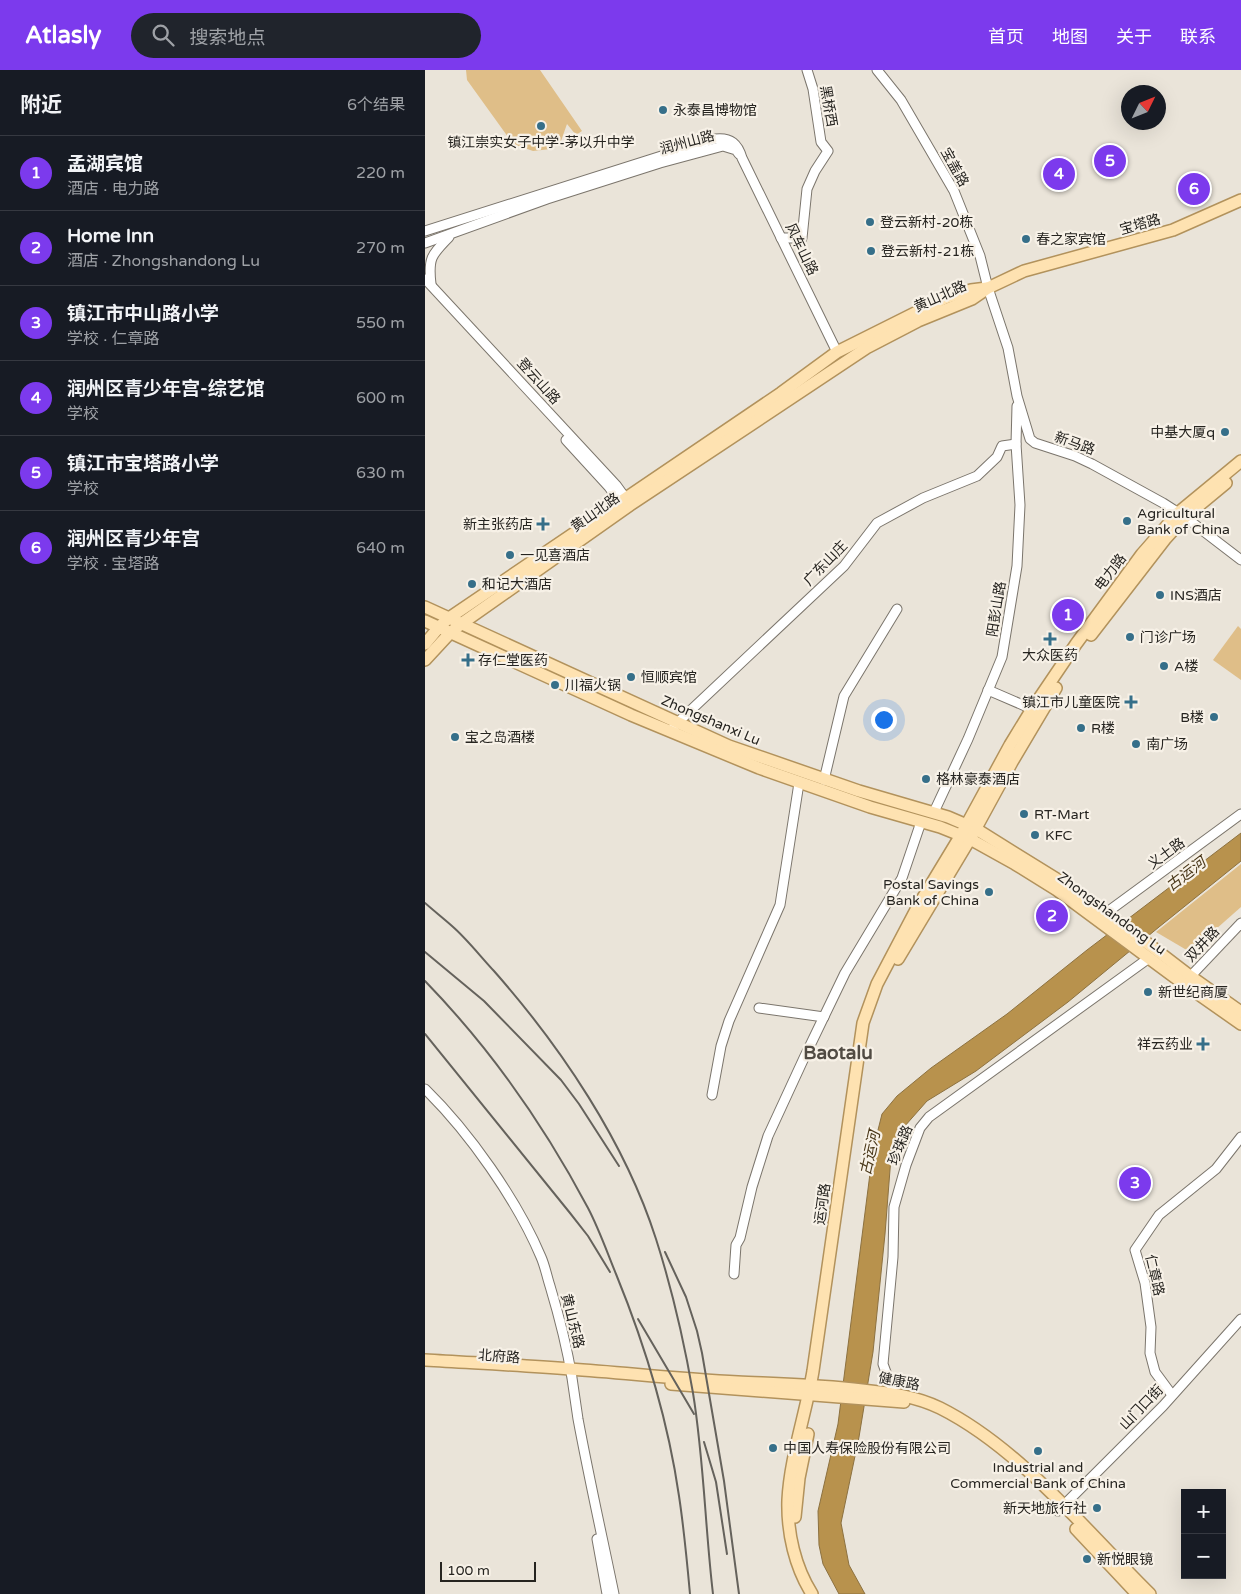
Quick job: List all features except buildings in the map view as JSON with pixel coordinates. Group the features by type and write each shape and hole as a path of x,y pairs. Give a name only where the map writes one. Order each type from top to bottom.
{"main road":[{"name":"宝塔路","path":"988,288 1024,271 1173,230 1241,200"},
{"name":"黄山北路","path":"425,660 461,624 837,352 945,298 971,290 988,288"},
{"name":"黄山北路","path":"425,644 449,618 868,347 918,321 972,300 988,288"},
{"name":"电力路","path":"968,832 1010,745 1032,709 1106,602 1142,554 1241,461"},
{"name":"电力路","path":"968,832 1035,721 1082,648 1182,516 1241,471"},
{"name":"Zhongshanxi Lu","path":"425,607 759,768 871,807 921,822 968,832"},
{"name":"Zhongshanxi Lu","path":"425,621 673,727 824,780 934,812 968,832"},
{"name":"Zhongshandong Lu","path":"968,832 1015,864 1109,919 1241,1024"},
{"name":"运河路","path":"819,1594 811,1582 803,1562 795,1523 799,1478 813,1390 863,1023 877,984 918,906 968,832"},
{"name":"Zhongshandong Lu","path":"1143,946 1149,958 1241,1012"},
{"name":"北府路","path":"425,1360 569,1372"},
{"name":"北府路","path":"425,1366 569,1372"},
{"name":"健康路","path":"569,1372 887,1395 929,1410 970,1433 1009,1464 1061,1508 1150,1594"},
{"name":"运河路","path":"813,1390 790,1480 788,1502 792,1546 797,1564 807,1586 813,1594"},
{"name":"健康路","path":"1061,1508 1137,1594"}],"street":[{"name":"黑桥西","path":"781,238 802,238 807,189 815,171 828,151 821,142 813,89 807,70"},
{"name":"宝盖路","path":"877,70 901,100 954,191 980,256 988,288"},
{"name":"润州山路","path":"425,231 715,139 729,139 734,142 739,148 742,158"},
{"name":"润州山路","path":"425,243 660,163 723,146 735,150 742,158"},
{"name":"风车山路","path":"742,158 837,352"},
{"path":"427,283 429,262 439,246 452,233"},
{"name":"登云山路","path":"427,283 616,485 625,504"},
{"name":"新马路","path":"988,288 1007,348 1017,396 1030,439 1035,443 1075,456 1092,464 1163,503 1241,560"},
{"name":"阳彭山路","path":"934,812 968,739 1002,657 1017,566 1020,505 1017,396"},
{"name":"广东山庄","path":"673,727 844,566 877,524 923,498 977,476 997,457 1002,446 1017,444"},
{"path":"824,780 844,696 897,609"},
{"path":"988,690 1032,709"},
{"path":"712,1095 721,1046 729,1022 780,905 799,783"},
{"name":"义土路","path":"1109,919 1241,814"},
{"path":"733,1274 736,1245 740,1238 752,1187 768,1136 845,973 902,878 921,822"},
{"name":"双井路","path":"1187,980 1241,923"},
{"name":"珍珠路","path":"887,1395 883,1364 893,1257 894,1207 906,1165 920,1128 929,1117 1149,958"},
{"path":"759,1008 824,1017"},
{"name":"黄山东路","path":"425,1090 442,1106 462,1130 496,1177 520,1216 541,1258 556,1307 614,1594"},
{"name":"黄山东路","path":"425,1096 458,1133 477,1158 517,1222 537,1261 569,1372 607,1594"},
{"name":"仁章路","path":"1172,1395 1155,1372 1150,1353 1151,1327 1145,1283 1135,1250 1159,1215 1216,1169 1241,1137"},
{"name":"山门口街","path":"1061,1508 1163,1406 1241,1320"}],"shaded area":[{"path":"466,70 540,70 582,131 576,135 567,124 561,141 551,149 533,151 513,144 467,80"},
{"path":"1238,626 1241,629 1241,680 1213,660"},
{"path":"1241,833 1241,861 1068,1002 976,1071 927,1101 904,1127 891,1157 873,1352 859,1437 841,1523 849,1565 865,1594 839,1594 823,1564 819,1545 818,1511 838,1424 873,1150 882,1114 897,1096 931,1068 1007,1014 1087,950"},
{"path":"1241,864 1241,907 1190,952 1156,932"}],"railway":[{"path":"425,903 452,926 494,971 519,1000 567,1064 609,1132 643,1203 662,1258 682,1335 693,1393 700,1443 713,1594"},
{"path":"425,952 484,1001 561,1080 579,1104 619,1166"},
{"path":"425,981 472,1033 514,1088 571,1177 599,1232 637,1328 662,1411 679,1496 690,1594"},
{"path":"425,1034 588,1236 610,1272"},
{"path":"665,1252 686,1297 702,1353 724,1481 739,1594"},
{"path":"638,1319 694,1414"},
{"path":"704,1442 716,1482 727,1554"}],"place":[{"name":"永泰昌博物馆","path":"663,110"},
{"name":"镇江崇实女子中学-茅以升中学","path":"541,126"},
{"name":"镇江市宝塔路小学","path":"1110,161"},
{"name":"润州区青少年宫-综艺馆","path":"1059,174"},
{"name":"润州区青少年宫","path":"1194,189"},
{"name":"登云新村-20栋","path":"870,222"},
{"name":"春之家宾馆","path":"1026,239"},
{"name":"登云新村-21栋","path":"871,251"},
{"name":"中基大厦q","path":"1225,432"},
{"name":"Agricultural Bank of China","path":"1127,521"},
{"name":"新主张药店","path":"543,524"},
{"name":"一见喜酒店","path":"510,555"},
{"name":"和记大酒店","path":"472,584"},
{"name":"INS酒店","path":"1160,595"},
{"name":"孟湖宾馆","path":"1068,615"},
{"name":"门诊广场","path":"1130,637"},
{"name":"大众医药","path":"1050,639"},
{"name":"存仁堂医药","path":"468,660"},
{"name":"A楼","path":"1164,666"},
{"name":"恒顺宾馆","path":"631,677"},
{"name":"川福火锅","path":"555,685"},
{"name":"镇江市儿童医院","path":"1131,702"},
{"name":"B楼","path":"1214,717"},
{"name":"R楼","path":"1081,728"},
{"name":"宝之岛酒楼","path":"455,737"},
{"name":"南广场","path":"1136,744"},
{"name":"格林豪泰酒店","path":"926,779"},
{"name":"RT-Mart","path":"1024,814"},
{"name":"KFC","path":"1035,835"},
{"name":"Postal Savings Bank of China","path":"989,892"},
{"name":"Home Inn","path":"1052,916"},
{"name":"新世纪商厦","path":"1148,992"},
{"name":"祥云药业","path":"1203,1044"},
{"name":"镇江市中山路小学","path":"1135,1183"},
{"name":"中国人寿保险股份有限公司","path":"773,1448"},
{"name":"Industrial and Commercial Bank of China","path":"1038,1451"},
{"name":"新天地旅行社","path":"1097,1508"},
{"name":"新悦眼镜","path":"1087,1559"}],"district":[{"name":"Baotalu","path":"838,1052"}],"water label":[{"name":"古运河","path":"1186,874"},
{"name":"古运河","path":"870,1153"}]}
